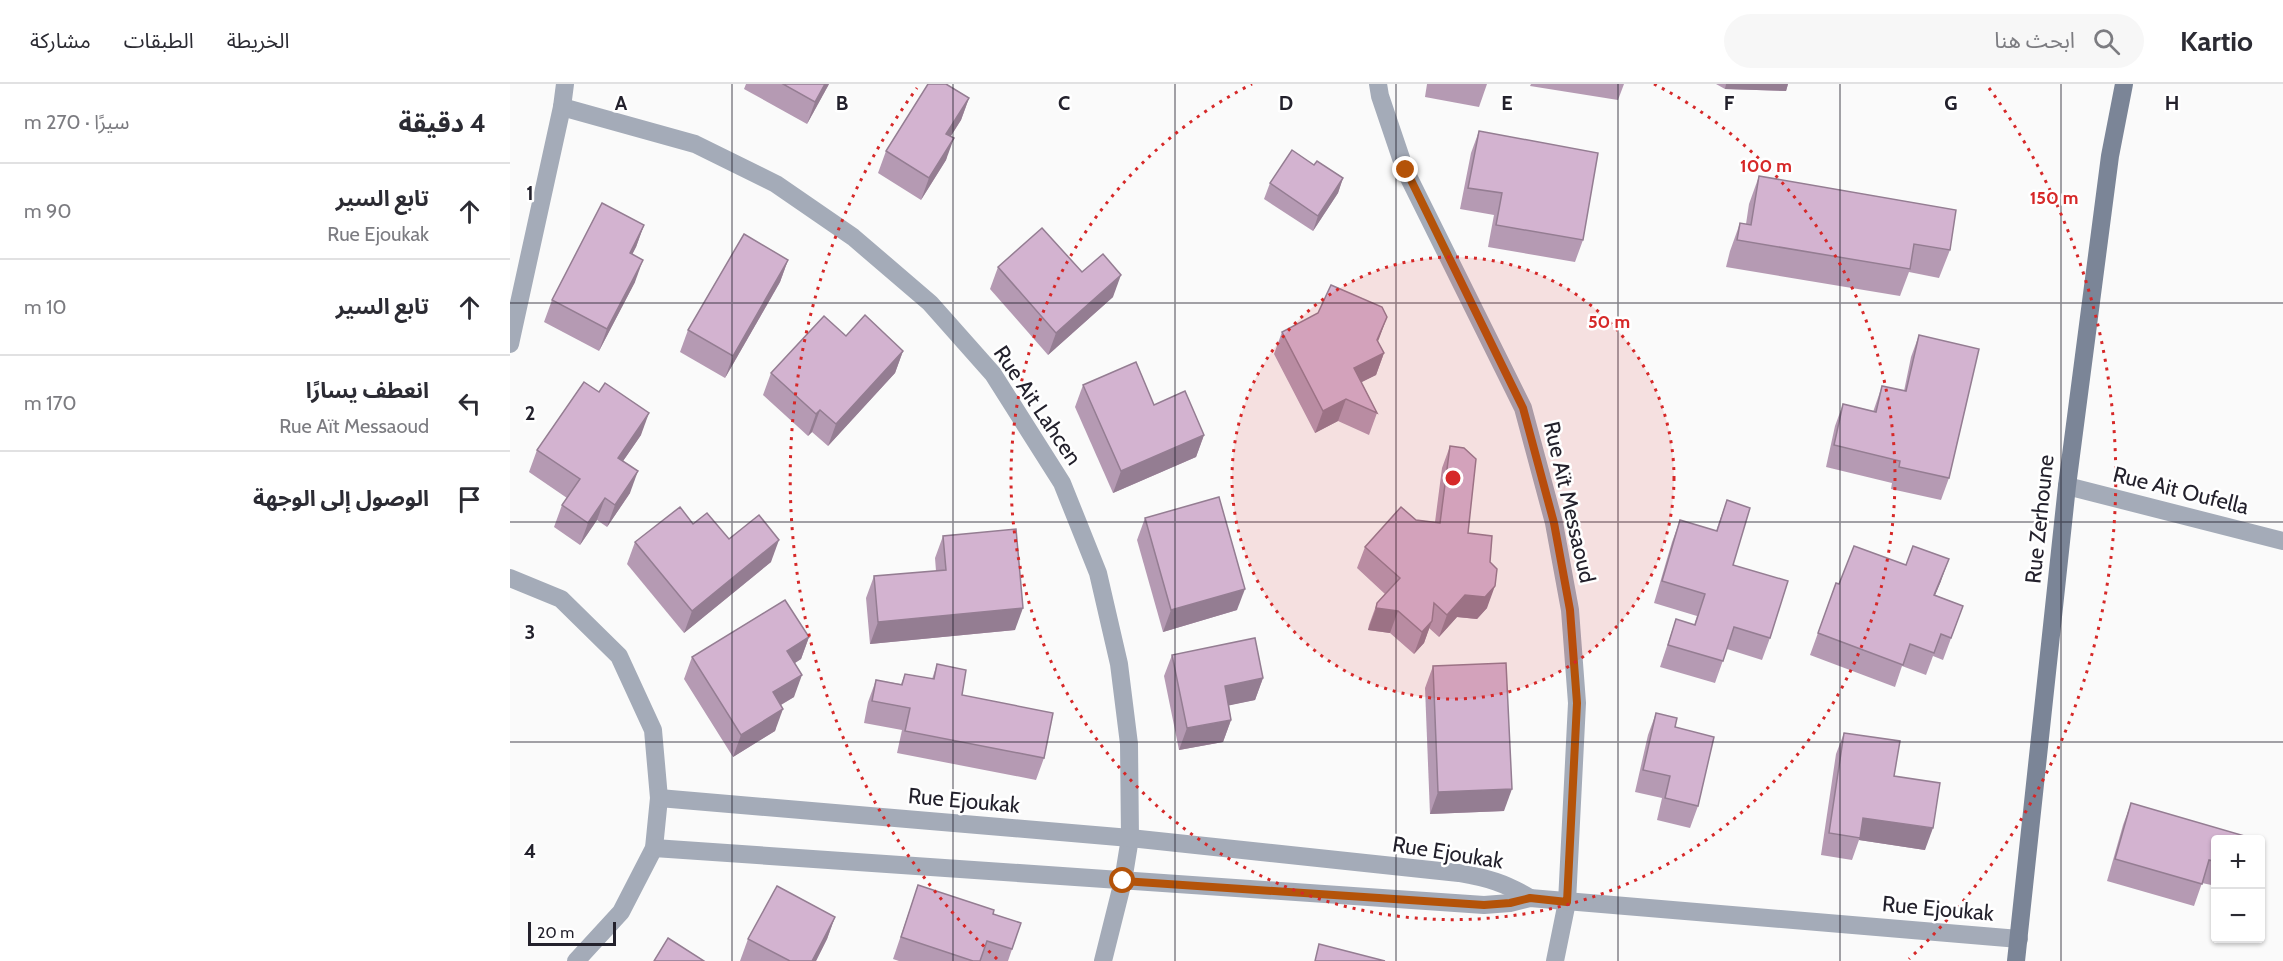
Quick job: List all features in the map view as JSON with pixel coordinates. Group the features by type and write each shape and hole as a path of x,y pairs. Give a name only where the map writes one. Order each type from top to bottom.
{"street":[{"path":"510,344 562,107 565,84"},
{"name":"Rue Aït Messaoud","path":"1378,84 1380,96 1406,170 1523,408 1554,523 1570,610 1577,703 1567,902 1555,961"},
{"name":"Rue Zerhoune","path":"2016,961 2067,486 2110,156 2124,84"},
{"name":"Rue Ait Lahcen","path":"562,107 695,144 776,184 853,237 930,303 993,374 1062,483 1098,573 1119,664 1128,733 1130,838 1123,881 1103,961"},
{"name":"Rue Ait Oufella","path":"2067,486 2283,541"},
{"path":"510,578 561,599 619,656 652,730 659,798 654,848 621,912 576,961"},
{"name":"Rue Ejoukak","path":"659,798 1130,838 1459,873 1494,879 1530,898"},
{"name":"Rue Ejoukak","path":"654,848 1484,905 1510,903 1530,898 2019,939"}],"building":[{"path":"783,84 825,84 815,102"},
{"path":"928,84 946,84 969,98 946,134 954,138 929,178 886,151"},
{"path":"1479,131 1598,153 1583,240 1496,225 1502,193 1468,188"},
{"path":"1292,150 1314,165 1317,161 1343,178 1318,216 1270,183"},
{"path":"1759,176 1956,210 1950,250 1914,244 1910,269 1737,240 1740,223 1751,225"},
{"path":"602,203 644,225 630,253 643,260 607,329 552,300"},
{"path":"1042,228 1082,272 1103,254 1121,275 1056,333 998,267"},
{"path":"744,234 788,260 733,356 688,330"},
{"path":"1331,285 1382,307 1387,317 1377,340 1384,353 1354,368 1377,413 1346,399 1323,411 1282,332 1318,313"},
{"path":"865,315 903,351 836,424 820,410 816,414 771,373 824,316 846,336"},
{"path":"1919,335 1979,349 1949,478 1899,467 1900,461 1834,445 1843,404 1876,412 1882,386 1906,391"},
{"path":"1136,362 1154,405 1185,391 1204,435 1121,471 1083,385"},
{"path":"584,382 599,392 605,383 649,413 618,458 638,471 615,505 605,498 588,523 562,505 580,479 537,450"},
{"path":"1450,446 1464,448 1476,459 1468,533 1492,536 1490,562 1497,569 1495,586 1485,597 1465,595 1447,615 1434,603 1432,621 1422,632 1398,611 1376,608 1377,603 1400,578 1365,547 1401,507 1416,520 1440,523"},
{"path":"1219,497 1245,589 1171,610 1145,518"},
{"path":"1727,500 1750,508 1733,565 1788,581 1770,638 1734,627 1723,661 1668,645 1676,619 1695,625 1705,594 1662,581 1680,520 1717,531"},
{"path":"680,507 693,524 707,513 729,539 759,515 779,540 692,611 635,542"},
{"path":"1016,529 1023,608 878,622 874,576 946,570 943,536"},
{"path":"1854,546 1906,565 1913,546 1949,559 1934,595 1963,606 1951,638 1941,634 1934,653 1910,644 1903,665 1818,633 1836,583 1839,584"},
{"path":"785,600 809,637 787,651 802,675 773,692 783,709 741,735 692,657"},
{"path":"1255,638 1263,678 1225,686 1231,720 1187,728 1172,655"},
{"path":"1506,663 1512,789 1438,792 1433,666"},
{"path":"937,664 966,670 962,695 1053,713 1044,758 905,731 910,708 872,701 876,680 902,685 905,674 934,679"},
{"path":"1656,713 1677,718 1675,727 1714,737 1698,806 1665,798 1670,776 1643,770"},
{"path":"1844,733 1900,741 1894,776 1940,783 1933,828 1863,818 1860,838 1829,833"},
{"path":"2131,803 2241,835 2211,835 2211,861 2209,860 2202,884 2115,859"},
{"path":"918,885 994,910 993,914 1021,923 1012,949 987,941 980,961 973,961 901,937"},
{"path":"777,886 835,917 812,961 790,961 748,939"},
{"path":"668,938 704,961 654,961"},
{"path":"1319,944 1385,961 1315,961"}],"route":[{"path":"1123,881 1484,905 1510,903 1530,898 1567,902 1577,703 1570,610 1554,523 1523,408 1406,170"}]}
